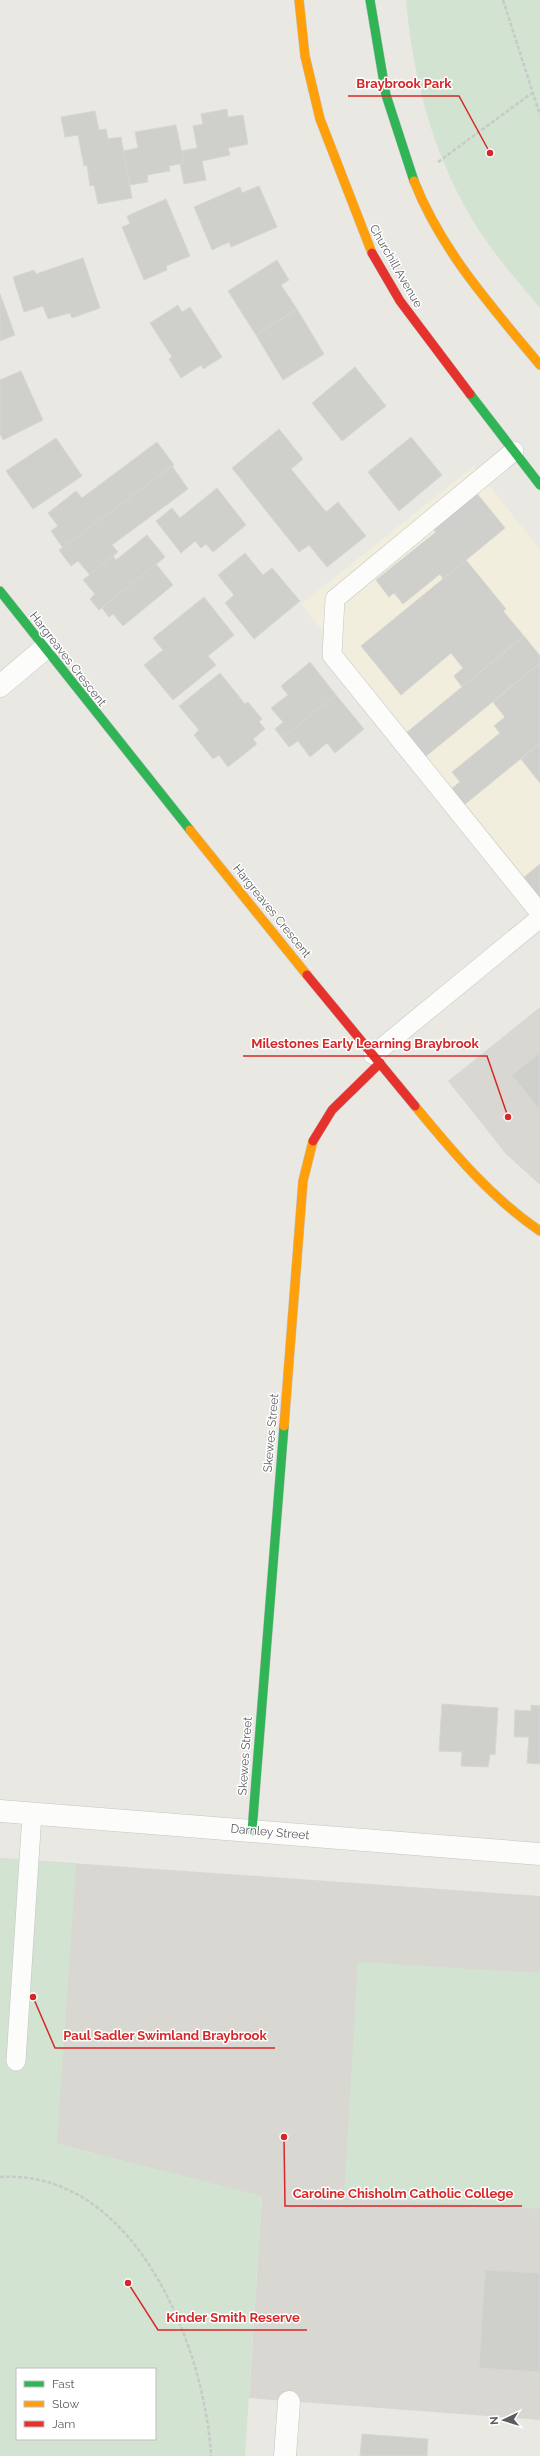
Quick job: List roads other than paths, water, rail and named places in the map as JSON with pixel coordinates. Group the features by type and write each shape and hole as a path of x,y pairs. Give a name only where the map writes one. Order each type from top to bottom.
{"street":[{"name":"Churchill Avenue","path":"299,0 305,56 320,119 367,243 400,301 540,485"},
{"path":"370,0 376,56 393,125 413,179 445,244 474,284 540,365"},
{"name":"Hargreaves Crescent","path":"0,590 44,649 377,1059 494,1197 524,1222 540,1231"},
{"path":"0,686 44,649"},
{"name":"Skewes Street","path":"252,1831 303,1181 309,1152 320,1128 377,1059"},
{"name":"Darnley Street","path":"0,1811 540,1854"},
{"path":"285,2456 289,2402"}],"lane":[{"path":"514,450 335,599 332,655 540,913"},
{"path":"377,1059 540,918"},
{"path":"16,2060 32,1814"}],"place":[{"name":"Braybrook Park","path":"490,153"},
{"name":"Milestones Early Learning Braybrook","path":"508,1117"},
{"name":"Paul Sadler Swimland Braybrook","path":"33,1997"},
{"name":"Caroline Chisholm Catholic College","path":"284,2137"},
{"name":"Kinder Smith Reserve","path":"128,2283"}]}
